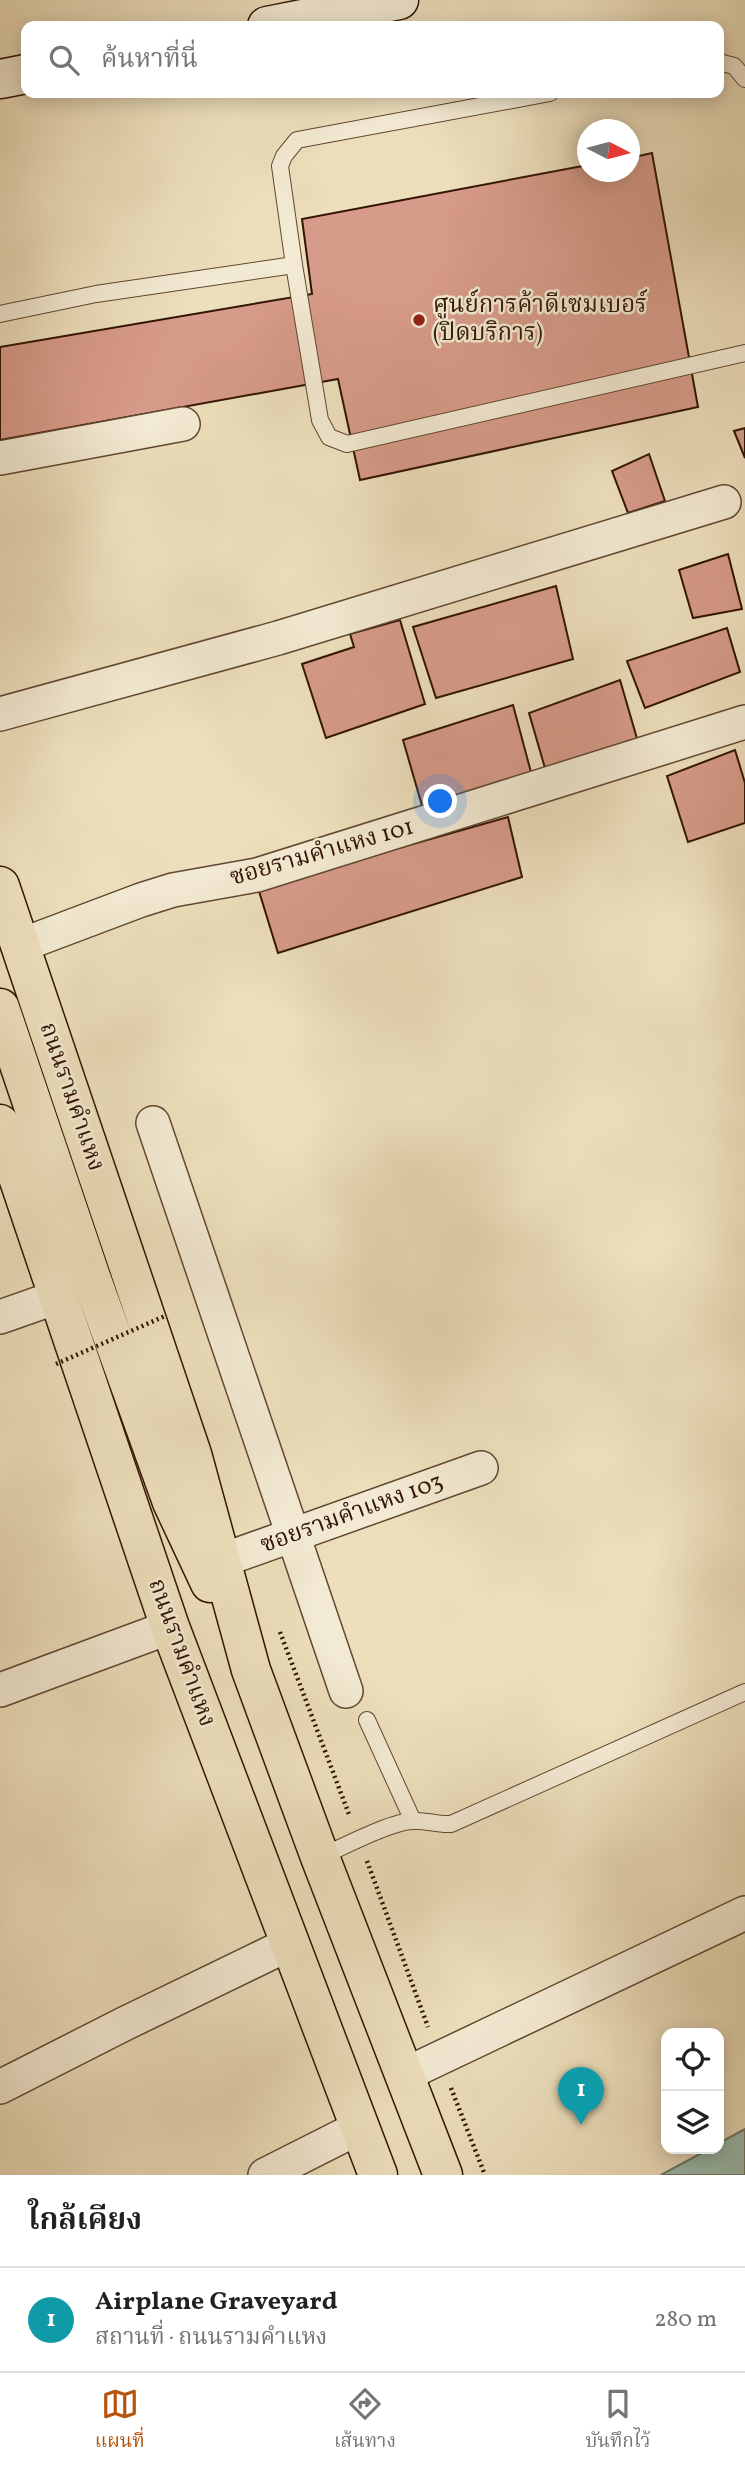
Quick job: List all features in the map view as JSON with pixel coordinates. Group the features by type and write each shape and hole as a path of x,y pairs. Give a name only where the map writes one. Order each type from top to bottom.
{"main road":[{"path":"292,21 399,0"},
{"path":"0,79 21,75"},
{"name":"ถนนรามคำแหง","path":"0,886 172,1394 222,1560 251,1670"},
{"name":"ถนนรามคำแหง","path":"0,1008 91,1277 172,1502 251,1670 443,2175"},
{"name":"ถนนรามคำแหง","path":"0,1124 170,1627 378,2175"}],"street":[{"path":"0,458 183,424"},
{"path":"0,714 278,638 724,502"},
{"name":"ซอยรามคำแหง 101","path":"19,946 173,890 257,876 745,722"},
{"path":"153,1123 346,1691"},
{"path":"0,1317 57,1297"},
{"name":"ซอยรามคำแหง 103","path":"222,1560 481,1468"},
{"path":"0,1690 170,1627"},
{"path":"404,2075 745,1913"},
{"path":"0,2087 289,1944"},
{"path":"265,2175 360,2127"}],"lane":[{"path":"724,63 734,65 745,79"},
{"path":"523,98 297,140 284,156 280,166 294,265 320,420 329,437 347,444 745,353"},
{"path":"0,314 96,294 294,265"},
{"path":"320,1857 398,1824 414,1821 451,1824 745,1692"},
{"path":"367,1720 414,1821"}],"path":[{"path":"56,1364 167,1315"},
{"path":"278,1626 485,2175"}],"shaded area":[{"path":"745,2129 745,2175 661,2175 700,2154 724,2154 724,2140"}],"building":[{"name":"ศูนย์การค้าดีเซมเบอร์ (ปิดบริการ)","path":"652,153 698,407 360,480 338,379 0,440 0,347 312,294 302,219 577,167 577,182 640,182 640,156"},
{"path":"745,428 745,458 734,431"},
{"path":"649,454 665,501 628,513 612,471"},
{"path":"728,554 742,609 693,618 679,570"},
{"path":"556,586 573,659 436,698 413,627"},
{"path":"400,620 425,704 326,738 302,664 354,647 350,634"},
{"path":"727,628 740,672 645,708 627,661"},
{"path":"620,680 638,742 547,775 529,713"},
{"path":"513,705 532,776 423,809 403,740"},
{"path":"735,750 745,783 745,823 688,842 667,776"},
{"path":"508,817 522,877 278,953 258,888"}],"place":[{"name":"ศูนย์การค้าดีเซมเบอร์ (ปิดบริการ)","path":"419,320"},
{"name":"Airplane Graveyard","path":"581,2125"}]}
